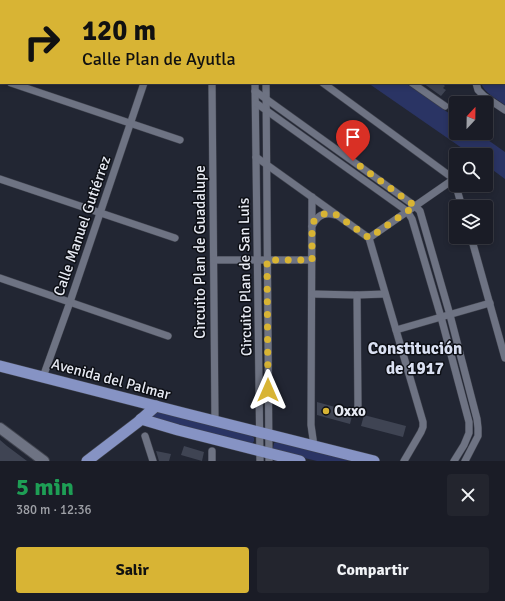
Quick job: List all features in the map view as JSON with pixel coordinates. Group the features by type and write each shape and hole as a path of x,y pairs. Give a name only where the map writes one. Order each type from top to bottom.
{"main road":[{"name":"Avenida del Palmar","path":"0,366 374,461"},
{"path":"87,461 141,420 156,406"},
{"path":"141,420 265,456 300,461"}],"street":[{"path":"14,84 180,140"},
{"name":"Calle Manuel Gutiérrez","path":"43,377 144,84"},
{"name":"Circuito Plan de Guadalupe","path":"212,84 215,421"},
{"name":"Circuito Plan de San Luis","path":"264,434 267,260 266,84"},
{"path":"324,84 449,175"},
{"path":"413,84 445,106"},
{"path":"476,84 478,90 484,96 505,110"},
{"name":"Circuito Plan de San Luis","path":"255,87 266,99 420,211 450,315 477,419 478,436 465,461"},
{"name":"Circuito Plan de San Luis","path":"255,87 258,260 265,456"},
{"path":"256,103 407,211 412,219 469,422 470,432 454,461"},
{"path":"256,157 369,238 423,422 421,432 404,461"},
{"path":"0,180 175,238"},
{"path":"369,238 449,182"},
{"path":"312,197 311,425 314,446"},
{"path":"312,226 314,221 322,215 331,213 337,215"},
{"path":"473,244 505,358"},
{"path":"214,260 312,260"},
{"path":"0,278 168,336"},
{"path":"312,294 385,294"},
{"path":"357,295 358,408"},
{"path":"396,330 490,303"},
{"path":"0,428 44,461"},
{"path":"145,436 153,461"},
{"path":"464,445 472,448"},
{"path":"212,451 212,461"}],"shaded area":[{"path":"369,84 406,84 449,113 449,139"},
{"path":"482,84 505,84 505,105 488,93"},
{"path":"450,140 488,140 505,152 505,179 493,170 493,148 462,148"},
{"path":"159,411 251,435 254,438 254,441 252,444 152,419 151,417"},
{"path":"278,441 357,461 317,461 275,451 273,448 274,443"}],"building":[{"path":"424,84 443,84 445,86 443,88 446,90 441,96"},
{"path":"317,402 353,412 350,424 317,415"},
{"path":"364,415 406,426 403,437 361,426"},
{"path":"0,440 7,446 27,461 0,461"},
{"path":"184,446 204,452 202,461 181,455"},
{"path":"156,451 171,454 169,461 159,461"}],"place":[{"name":"Oxxo","path":"326,411"}],"district":[{"name":"Constitución de 1917","path":"415,358"}],"route":[{"path":"268,390 267,260 312,260 312,226 314,221 326,213 337,215 369,238 415,206 353,161"}]}
